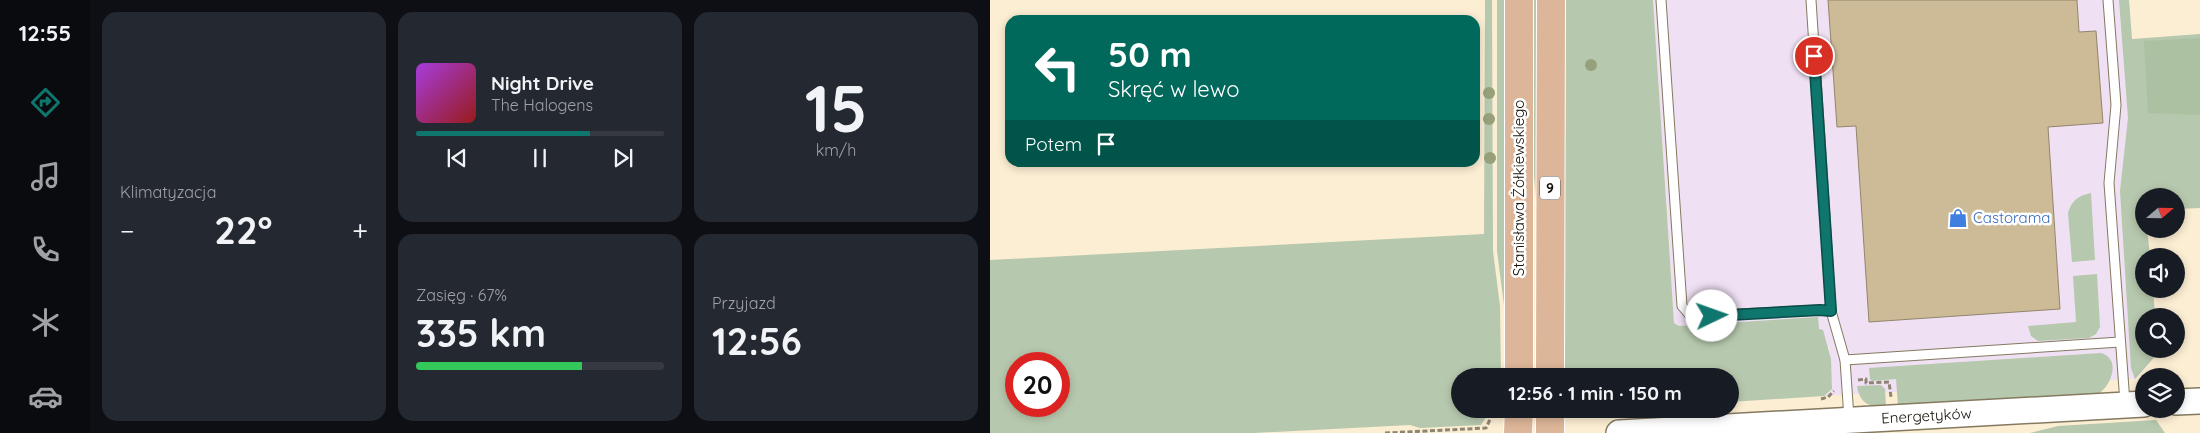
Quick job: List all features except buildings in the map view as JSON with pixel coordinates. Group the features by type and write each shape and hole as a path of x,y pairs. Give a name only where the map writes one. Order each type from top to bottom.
{"main road":[{"name":"Stanisława Żółkiewskiego","path":"1519,0 1519,368"},
{"name":"Stanisława Żółkiewskiego","path":"1550,368 1551,0"},
{"path":"2185,402 2200,401"},
{"name":"Energetyków","path":"1622,421 1892,419 2134,405"},
{"path":"1518,433 1519,418"},
{"path":"1550,418 1550,433"}],"lane":[{"path":"1661,0 1682,306 1689,314 1694,316 1831,311"},
{"path":"1811,0 1831,311 1845,360 1850,420"},
{"path":"2108,0 2116,105 2109,183 2120,342 2134,405"},
{"path":"1845,360 2120,342"}],"path":[{"path":"1847,380 1866,379 1866,383 1889,382 1892,419"},
{"path":"1384,433 1486,428 1491,418"}],"shaded area":[{"path":"1653,0 2129,0 2143,188 2135,188 2135,238 2148,238 2149,248 2135,248 2135,298 2154,298 2154,308 2135,308 2135,358 2154,358 2145,368 2135,368 2135,379 1824,396 1832,389 1829,347 1679,326 1674,323"}],"green space":[{"path":"1485,0 1492,0 1493,251 1500,306 1501,368 1451,368 1451,418 1485,418 1481,425 1420,428 1410,425 1255,433 990,433 990,260 1484,234"},
{"path":"1497,0 1510,0 1508,336 1497,251"},
{"path":"1529,0 1542,0 1540,368 1536,368 1536,199 1531,146"},
{"path":"1562,0 1653,0 1674,323 1679,326 1818,317 1819,329 1823,330 1831,359 1832,389 1824,396 1739,401 1739,368 1560,368"},
{"path":"2119,0 2129,0 2132,39 2200,34 2200,208 2185,209 2185,188 2135,188 2135,238 2148,238 2149,248 2135,248 2135,298 2154,298 2154,308 2135,308 2135,358 2154,358 2145,368 2135,368 2135,379 2131,368 2120,191 2128,118"},
{"path":"2200,38 2200,115 2148,113 2144,41"},
{"path":"2091,193 2095,260 2072,262 2068,213 2076,199"},
{"path":"2097,274 2100,327 2096,334 2089,338 2038,341 2031,336 2028,326 2076,322 2073,276"},
{"path":"2101,353 2107,356 2113,367 2110,380 2097,395 1898,406 1896,379 1872,381 1869,368"},
{"path":"1881,385 1885,389 1886,407 1870,405 1860,397 1857,386"},
{"path":"2156,420 2165,433 2030,433 2058,426"}],"place":[{"name":"Castorama","path":"1958,218"}],"route":[{"path":"1712,316 1831,311 1814,56"}]}
